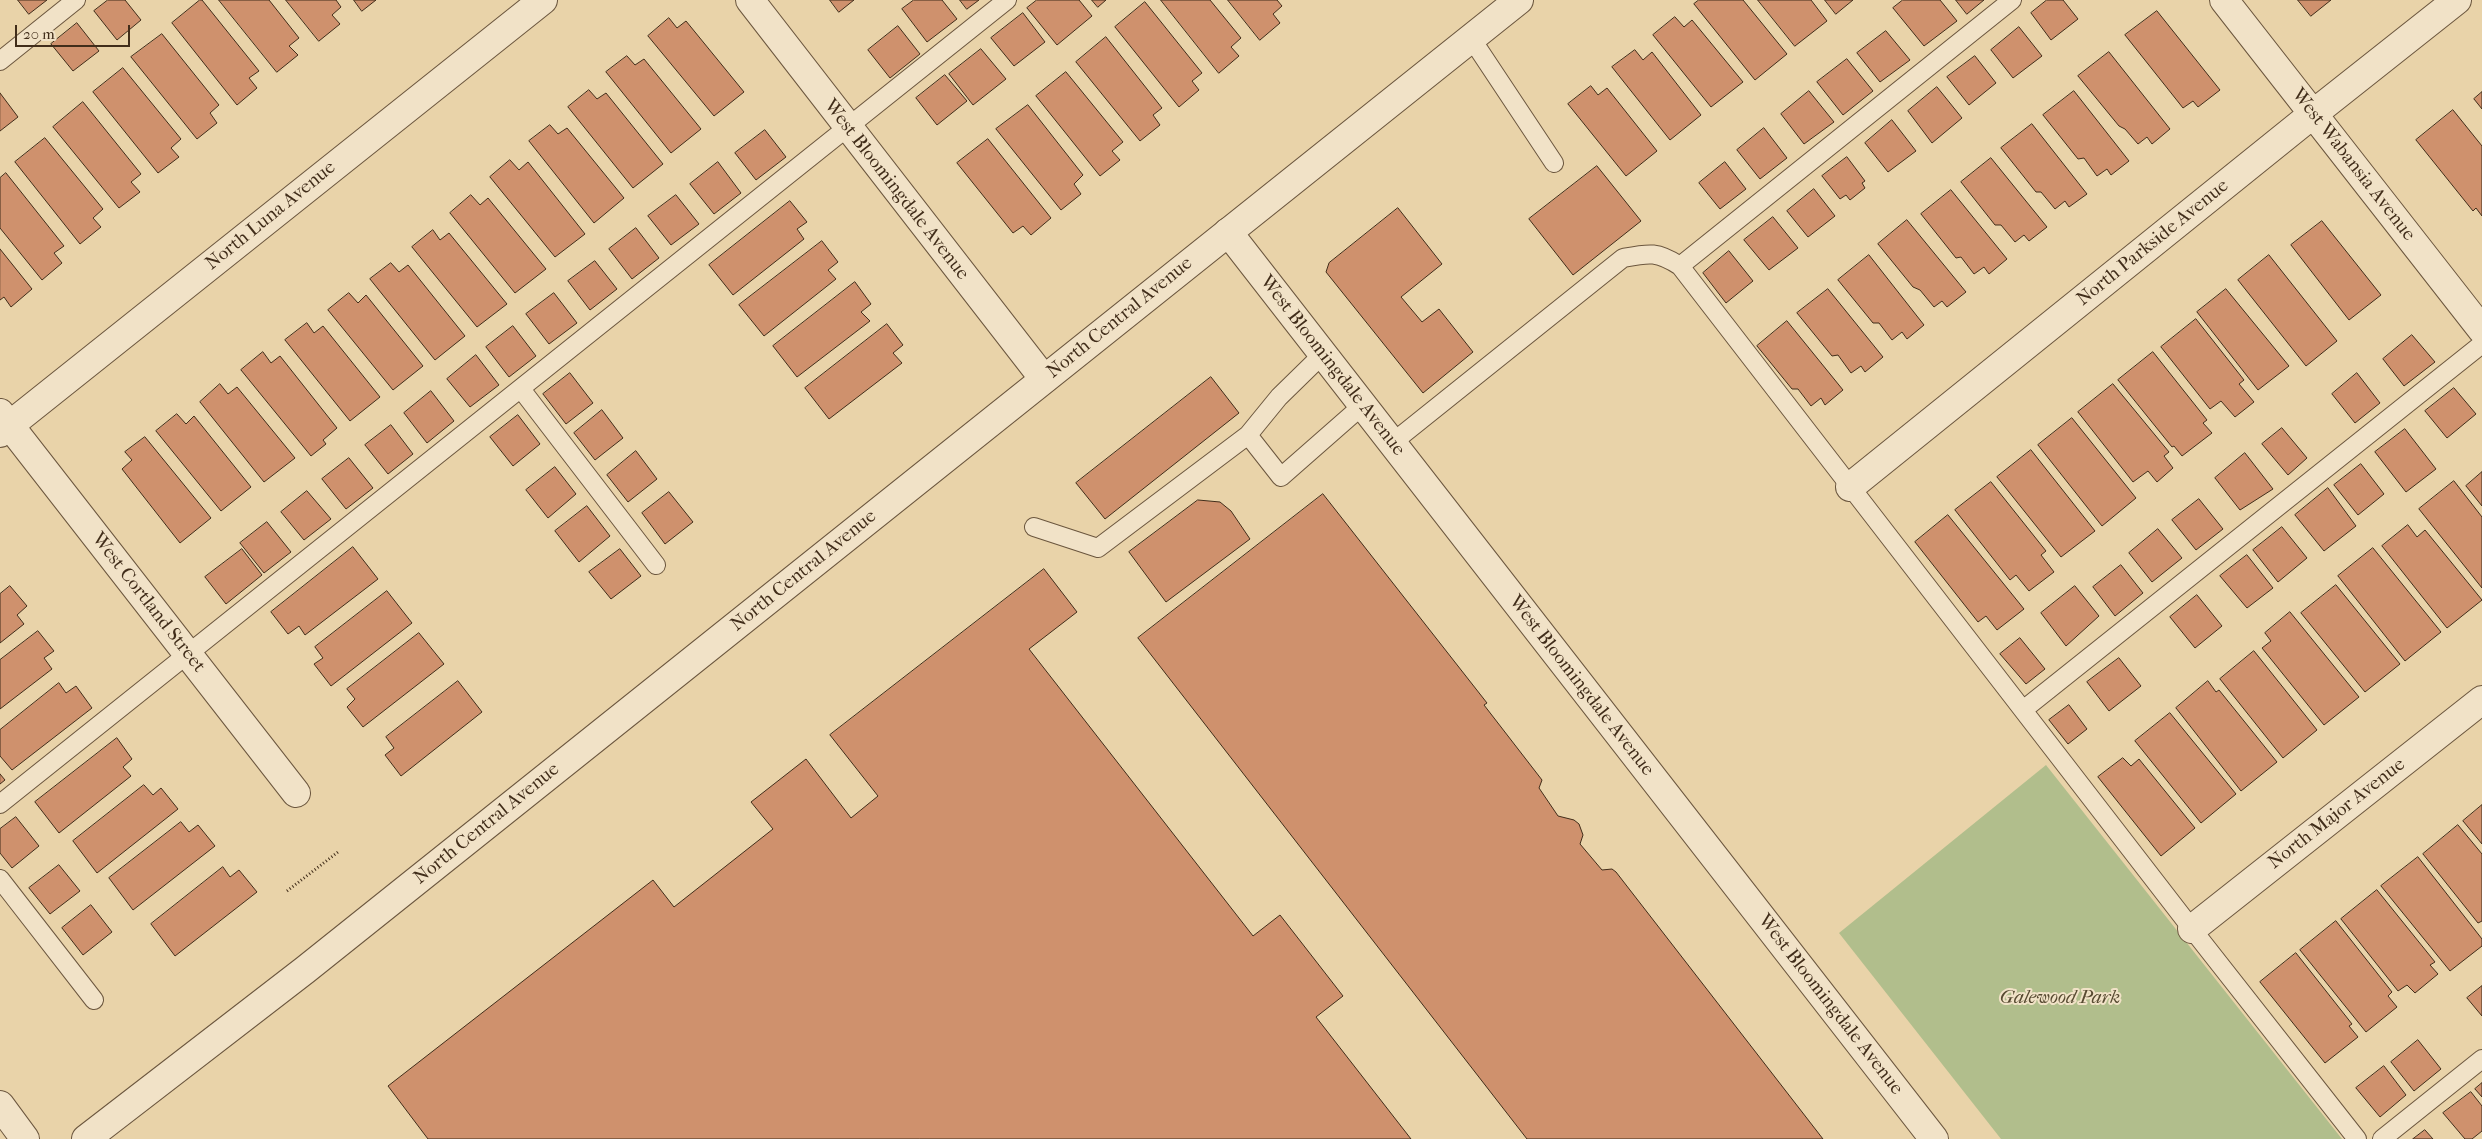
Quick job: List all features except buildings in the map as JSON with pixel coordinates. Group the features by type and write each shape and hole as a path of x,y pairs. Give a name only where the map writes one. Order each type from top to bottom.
{"street":[{"name":"North Luna Avenue","path":"3,424 542,0"},
{"name":"West Bloomingdale Avenue","path":"750,0 1044,379"},
{"name":"North Central Avenue","path":"86,1139 305,970 1519,0"},
{"name":"West Wabansia Avenue","path":"2224,0 2482,330"},
{"name":"North Parkside Avenue","path":"1850,487 2457,0"},
{"name":"West Bloomingdale Avenue","path":"1228,232 1934,1139"},
{"name":"West Cortland Street","path":"3,424 188,654 296,793"},
{"name":"North Major Avenue","path":"2192,929 2482,700"},
{"path":"0,1105 25,1139"}],"lane":[{"path":"0,61 76,0"},
{"path":"0,804 1007,0"},
{"path":"1680,266 2012,0"},
{"path":"1471,38 1554,163"},
{"path":"1392,442 1623,258 1650,253 1666,256 1680,266 2192,929 2357,1139"},
{"path":"2023,710 2482,344"},
{"path":"1034,527 1098,548 1248,435 1279,397 1323,354"},
{"path":"521,389 656,565"},
{"path":"1248,435 1281,477 1363,405"},
{"path":"0,879 94,1000"},
{"path":"2382,1139 2482,1059"}],"path":[{"path":"287,891 338,852"}],"green space":[{"name":"Galewood Park","path":"2046,765 2342,1139 2001,1139 1839,933"}]}
